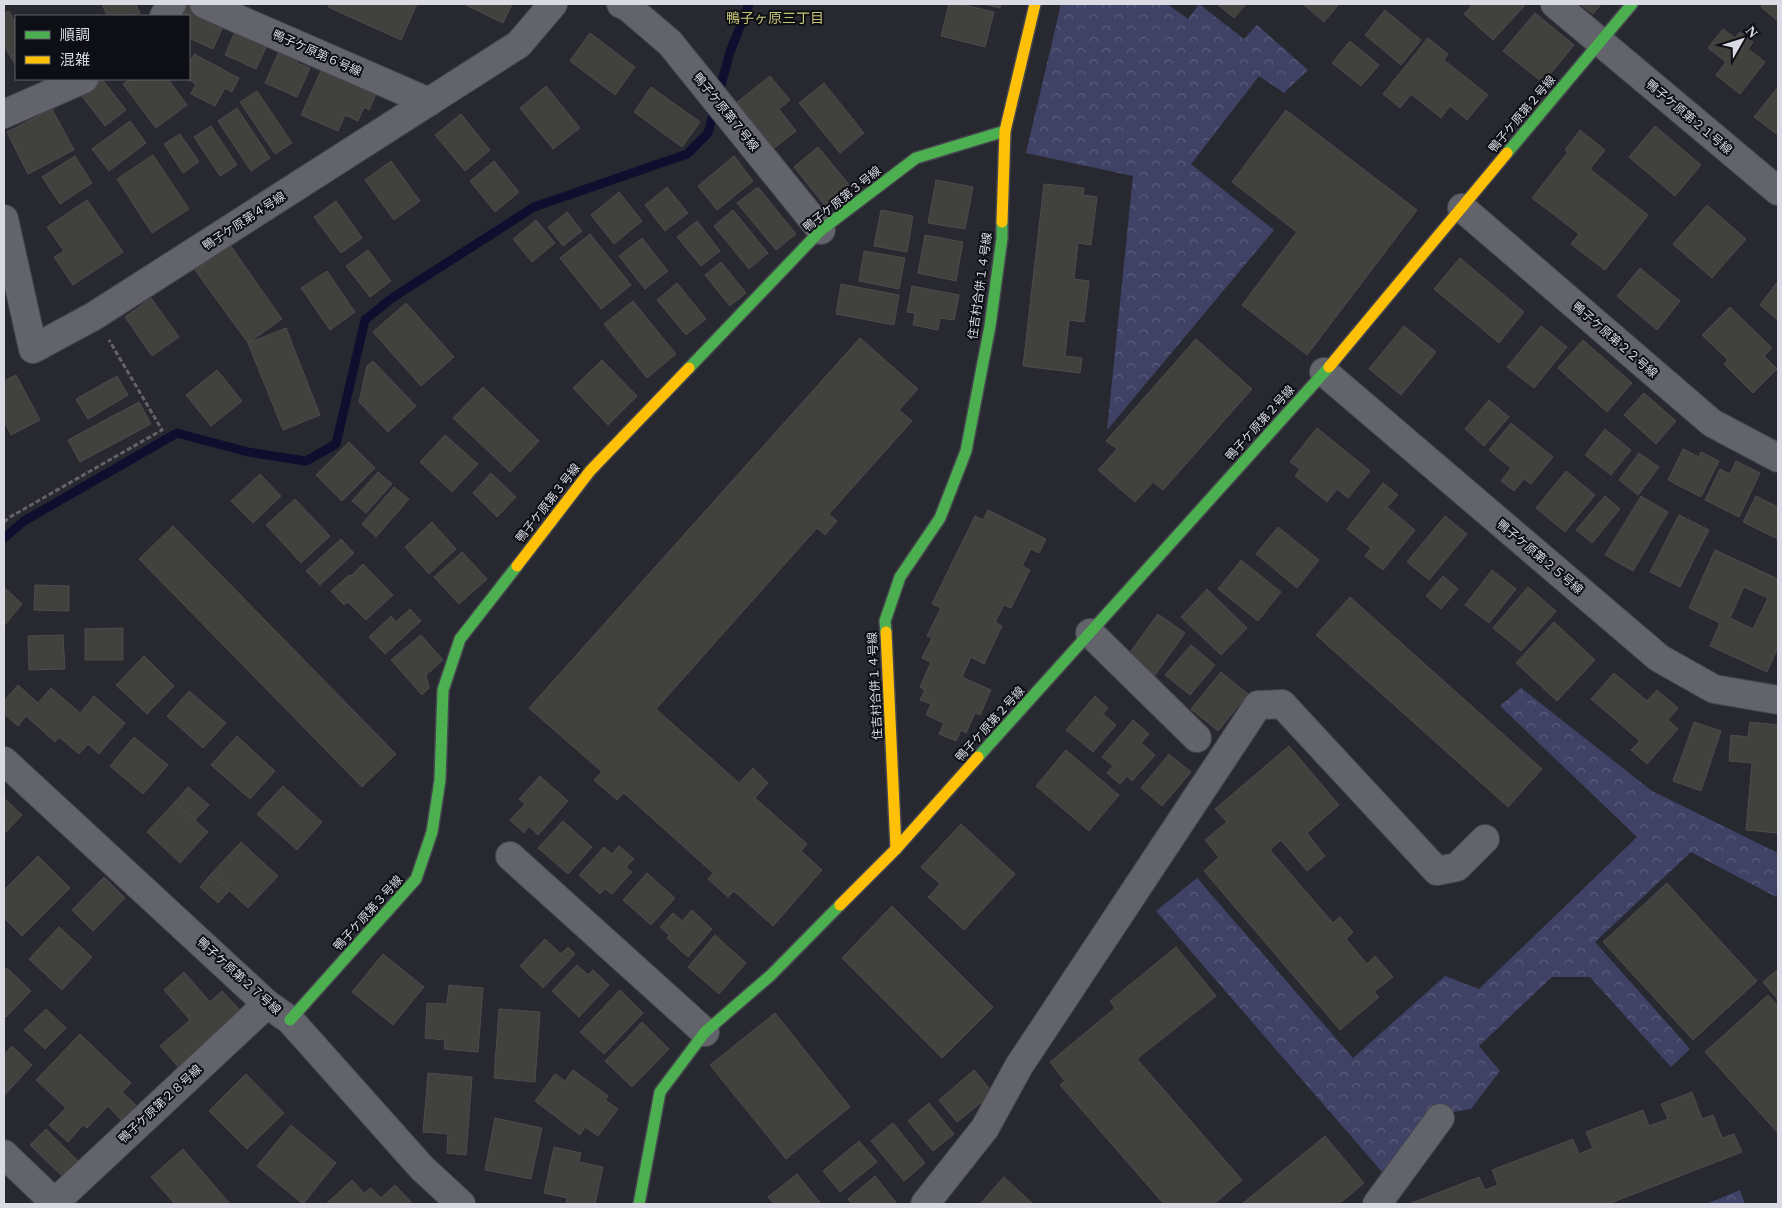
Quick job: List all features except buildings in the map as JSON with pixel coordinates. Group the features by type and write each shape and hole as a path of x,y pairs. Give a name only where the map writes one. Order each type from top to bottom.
{"street":[{"path":"165,15 172,4"},
{"name":"鴨子ケ原第６号線","path":"204,4 429,102"},
{"name":"鴨子ケ原第４号線","path":"4,219 33,349 94,316 519,44 552,4"},
{"name":"鴨子ケ原第７号線","path":"620,4 628,7 670,43 821,230"},
{"name":"住吉村合併１４号線","path":"896,849 885,621 900,577 940,518 966,452 990,326 1002,238 1006,131 1034,4"},
{"name":"鴨子ケ原第２１号線","path":"1555,4 1778,191"},
{"name":"鴨子ケ原第２号線","path":"896,849 1324,372 1632,4"},
{"path":"4,114 82,80"},
{"name":"鴨子ケ原第３号線","path":"290,1020 416,879 432,832 440,780 443,690 460,640 590,471 821,230 916,158 1006,131"},
{"name":"鴨子ケ原第２２号線","path":"1462,208 1712,422 1778,458"},
{"name":"鴨子ケ原第２５号線","path":"1324,372 1659,658 1714,689 1778,700"},
{"path":"1090,633 1197,738"},
{"path":"925,1204 985,1128 1019,1066 1258,705 1282,704 1437,871 1457,867 1485,839"},
{"name":"鴨子ケ原第２７号線","path":"4,760 267,1004 290,1020 422,1168 461,1204"},
{"path":"639,1204 660,1092 705,1032 771,974 896,849"},
{"path":"510,856 705,1032"},
{"name":"鴨子ケ原第２８号線","path":"54,1204 267,1004"},
{"path":"1377,1204 1440,1118"},
{"path":"4,1154 54,1204"}],"path":[{"path":"4,522 162,430 94,316"}],"green space":[{"path":"1061,4 1167,4 1188,19 1199,4 1244,39 1257,25 1308,70 1284,93 1259,76 1191,164 1274,230 1107,430 1133,176 1026,153"},
{"path":"1521,688 1652,791 1778,853 1778,890 1776,897 1691,852 1595,942 1690,1049 1671,1067 1590,977 1552,977 1479,1046 1500,1071 1471,1109 1423,1117 1382,1172 1156,911 1197,878 1353,1058 1445,976 1479,989 1637,837 1500,706"},
{"path":"1740,1190 1745,1204 1706,1204"}],"waterway":[{"path":"4,538 24,521 177,433 248,452 306,461 336,444 365,320 392,298 534,207 687,154 708,133 730,52 749,4"}],"traffic: fast":[{"path":"1507,153 1632,4"},
{"path":"689,368 821,230 916,158 1005,131"},
{"path":"886,632 885,621 900,577 940,518 966,451 990,326 1002,238 1002,222"},
{"path":"978,757 1329,367"},
{"path":"290,1020 416,879 432,832 440,780 443,690 460,639 517,566"},
{"path":"639,1204 660,1092 705,1032 771,975 840,905"}],"traffic: slow":[{"path":"1002,222 1005,131 1035,4"},
{"path":"1329,367 1507,153"},
{"path":"517,566 590,471 689,368"},
{"path":"886,632 896,849"},
{"path":"840,905 896,849 978,757"}],"district":[{"name":"鴨子ヶ原三丁目","path":"775,18"}]}
